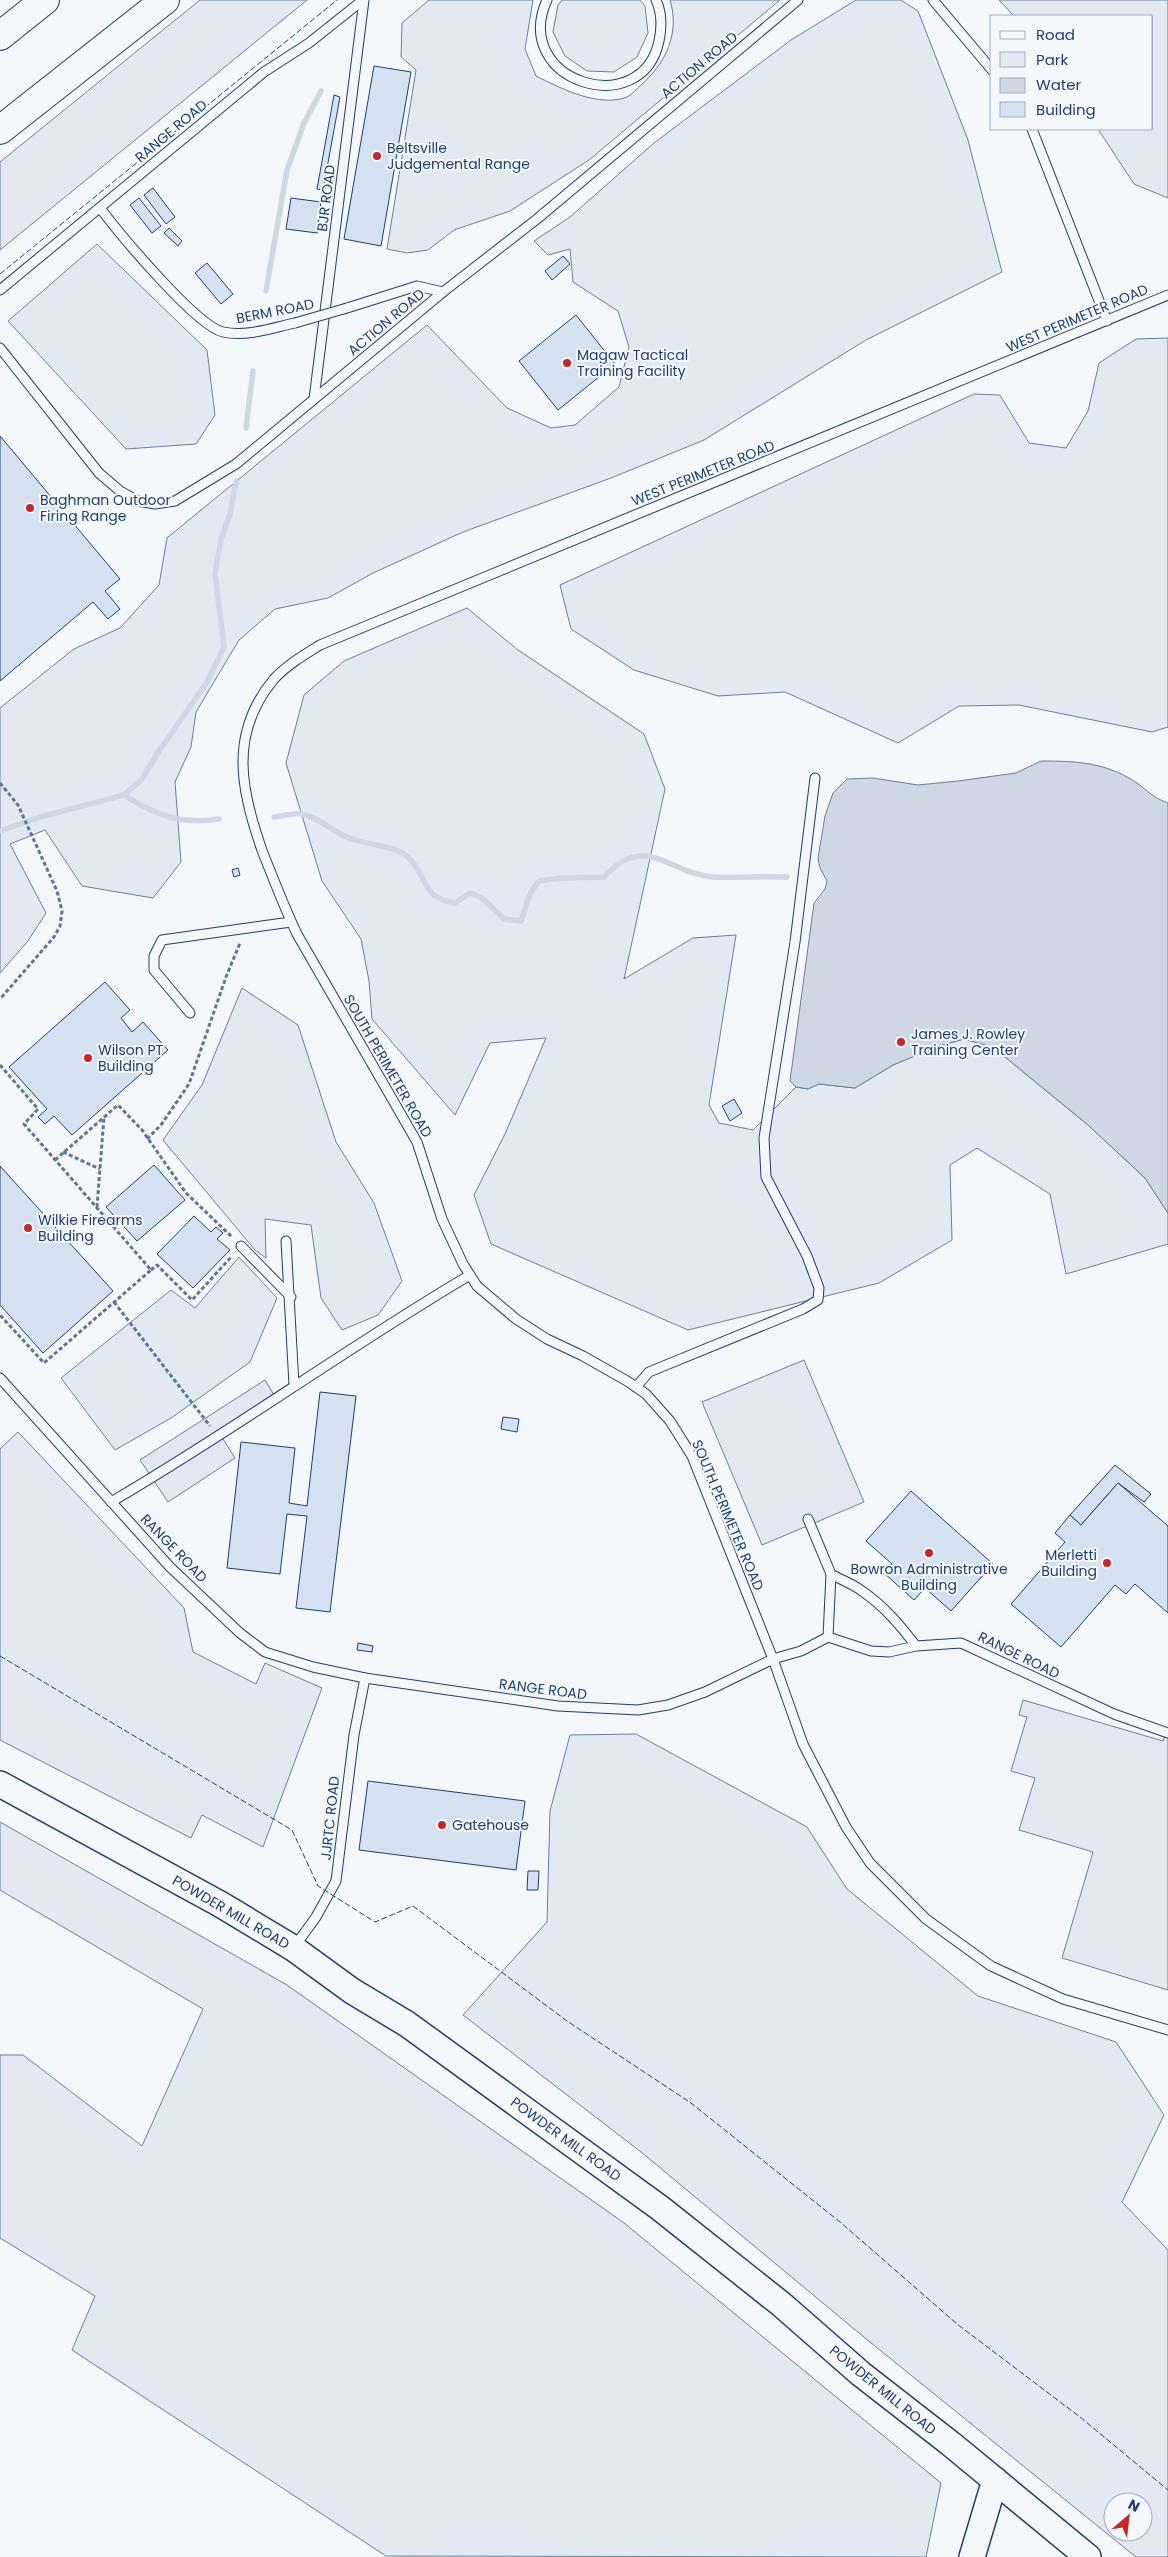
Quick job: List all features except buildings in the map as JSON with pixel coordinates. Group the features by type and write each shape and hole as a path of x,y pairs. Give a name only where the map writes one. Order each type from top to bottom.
{"highway":[{"path":"0,36 44,0"},
{"path":"0,130 165,0"}],"main road":[{"name":"POWDER MILL ROAD","path":"0,1784 220,1904 293,1948 352,1991 407,2024 660,2208 781,2304 861,2374 995,2480 1088,2557"},
{"path":"972,2557 995,2480"}],"lane":[{"name":"RANGE ROAD","path":"0,290 264,72 309,42 364,0"},
{"name":"BJR ROAD","path":"314,399 364,0"},
{"path":"547,0 542,10 540,30 546,50 557,67 573,79 592,85 612,85 631,78 647,66 658,48 662,29 660,8 656,0"},
{"name":"ACTION ROAD","path":"0,348 99,472 120,491 138,501 155,504 175,501 236,464 443,292 537,219 798,0"},
{"path":"933,0 990,68"},
{"path":"1032,130 1107,321"},
{"name":"BERM ROAD","path":"100,208 119,232 184,304 220,332 240,334 295,323 417,286 443,292"},
{"name":"WEST PERIMETER ROAD","path":"262,697 274,679 290,664 320,645 1168,295"},
{"name":"SOUTH PERIMETER ROAD","path":"262,697 249,722 244,747 242,773 253,824 280,899 291,922 417,1142 442,1219 462,1264 477,1286 516,1319 547,1339 583,1356 636,1387 662,1409 692,1456 773,1659 803,1744 830,1798 870,1863 904,1899 991,1966 1063,1999 1168,2030"},
{"path":"636,1387 649,1372 803,1309 818,1300 819,1288 807,1256 766,1177 764,1138 795,942 815,778"},
{"path":"190,1013 154,970 154,956 162,940 291,922"},
{"path":"286,1241 291,1297 294,1385"},
{"path":"242,1246 291,1297"},
{"path":"110,1502 166,1470 294,1385 470,1275"},
{"name":"RANGE ROAD","path":"0,1378 170,1567 240,1633 265,1652 313,1667 365,1678 558,1706 638,1710 668,1705 706,1692 773,1659 801,1651 828,1637 871,1651 889,1652 916,1646 961,1643 1106,1711 1168,1733"},
{"path":"808,1519 831,1574 828,1637"},
{"path":"831,1574 860,1589 876,1601 916,1646"},
{"name":"JJRTC ROAD","path":"293,1948 316,1918 336,1881 354,1735 365,1678"}],"path":[{"path":"0,783 18,805 57,891 62,911 60,926 54,937 0,999"},
{"path":"147,1139 161,1125 190,1084 226,977 247,928"},
{"path":"0,1065 38,1109 24,1124 151,1270"},
{"path":"0,1315 44,1363 157,1265 192,1300 242,1246 186,1193 142,1130 118,1105 55,1160"},
{"path":"97,1208 104,1116"},
{"path":"63,1152 100,1169"},
{"path":"114,1302 218,1435"}],"green space":[{"path":"200,0 307,0 0,250 0,162"},
{"path":"429,0 533,0 525,49 536,76 580,95 604,100 616,100 633,93 650,76 664,57 672,36 673,12 670,0 780,0 589,160 510,211 454,230 428,250 407,253 387,249 416,70 401,57 402,23"},
{"path":"562,0 640,0 645,6 648,33 637,57 614,72 587,71 565,56 553,32 558,5"},
{"path":"856,0 901,0 918,11 968,140 1002,272 866,340 704,440 611,478 463,532 373,573 328,598 275,609 239,640 196,712 191,747 175,782 181,862 153,898 82,886 45,830 10,844 46,913 28,941 0,973 0,708 74,649 120,628 159,585 167,538 427,325 507,408 551,428 575,425 619,387 629,347 618,311 573,282 570,249 548,255 534,241 570,217 654,143 791,40"},
{"path":"999,0 1168,0 1168,198 1134,184 1099,130 1153,130 1153,15 1013,15"},
{"path":"97,244 207,350 215,415 196,444 126,449 8,321"},
{"path":"1168,338 1168,727 1152,732 1019,705 959,706 898,743 785,692 718,696 634,670 571,629 560,585 974,394 1000,395 1029,443 1066,448 1088,411 1099,363 1136,339"},
{"path":"467,608 518,650 644,734 665,789 624,979 693,938 736,935 709,1105 719,1123 753,1130 796,1087 808,1089 819,1084 855,1088 893,1065 939,1046 964,1039 985,1045 1005,1057 1088,1125 1145,1178 1168,1213 1168,1244 1066,1274 1050,1194 977,1148 950,1165 952,1240 879,1283 688,1330 491,1244 474,1195 505,1134 546,1038 490,1043 455,1115 372,1019 369,981 361,939 322,881 286,763 304,695 344,661"},
{"path":"242,988 298,1025 336,1142 374,1203 402,1281 378,1315 342,1330 321,1298 311,1225 265,1219 266,1258 255,1250 163,1140 202,1085"},
{"path":"239,1257 277,1298 250,1362 171,1418 115,1450 61,1378 171,1290 195,1308"},
{"path":"18,1432 184,1608 193,1652 256,1684 265,1663 322,1688 263,1847 202,1815 191,1838 0,1740 0,1449"},
{"path":"636,1734 807,1827 847,1889 978,1996 1116,2042 1164,2115 1122,2202 1168,2250 1168,2557 1136,2557 1117,2542 1153,2542 1153,2492 1103,2492 1103,2530 865,2338 641,2152 463,2015 547,1922 550,1811 570,1735"},
{"path":"0,1822 287,1985 624,2223 941,2483 926,2557 386,2556 72,2350 95,2296 0,2238 0,2055 23,2055 142,2146 203,2009 0,1890"}],"shaded area":[{"path":"804,1360 864,1502 762,1545 702,1402"},
{"path":"265,1380 274,1395 218,1431 235,1458 168,1502 140,1460"},
{"path":"1023,1700 1163,1741 1168,1727 1168,1990 1062,1958 1093,1852 1019,1830 1035,1778 1011,1771 1027,1717 1019,1715"}],"water":[{"path":"1041,761 1076,762 1108,769 1129,778 1156,798 1168,803 1168,1213 1145,1178 1088,1125 1005,1057 985,1045 964,1039 939,1046 893,1065 855,1088 819,1084 808,1089 796,1087 790,1081 814,903 825,889 827,881 820,868 818,858 825,816 833,793 847,779 873,778 918,785 1016,773"}],"waterway":[{"path":"266,291 287,170 304,123 321,91"},
{"path":"246,428 253,371"},
{"path":"0,831 44,816 124,795 142,779 207,682 224,647 215,574 221,539 230,514 236,481"},
{"path":"124,795 147,808 169,817 193,821 219,819"},
{"path":"274,817 301,814 320,821 349,838 395,850 408,857 419,871 430,891 436,896 455,903 470,893 482,898 504,919 521,921 529,896 539,881 559,878 604,877 619,864 632,857 645,856 697,874 713,877 787,877"}],"fence":[{"path":"0,274 337,0"},
{"path":"0,1656 292,1830 318,1886 375,1922 413,1906 567,2021 691,2103 840,2222 957,2324 1080,2417 1168,2490"}],"place":[{"name":"Beltsville Judgemental Range","path":"377,156"},
{"name":"Magaw Tactical Training Facility","path":"567,363"},
{"name":"Baghman Outdoor Firing Range","path":"30,508"},
{"name":"James J. Rowley Training Center","path":"901,1042"},
{"name":"Wilson PT Building","path":"88,1058"},
{"name":"Wilkie Firearms Building","path":"28,1228"},
{"name":"Bowron Administrative Building","path":"929,1553"},
{"name":"Merletti Building","path":"1107,1563"},
{"name":"Gatehouse","path":"442,1825"}]}
